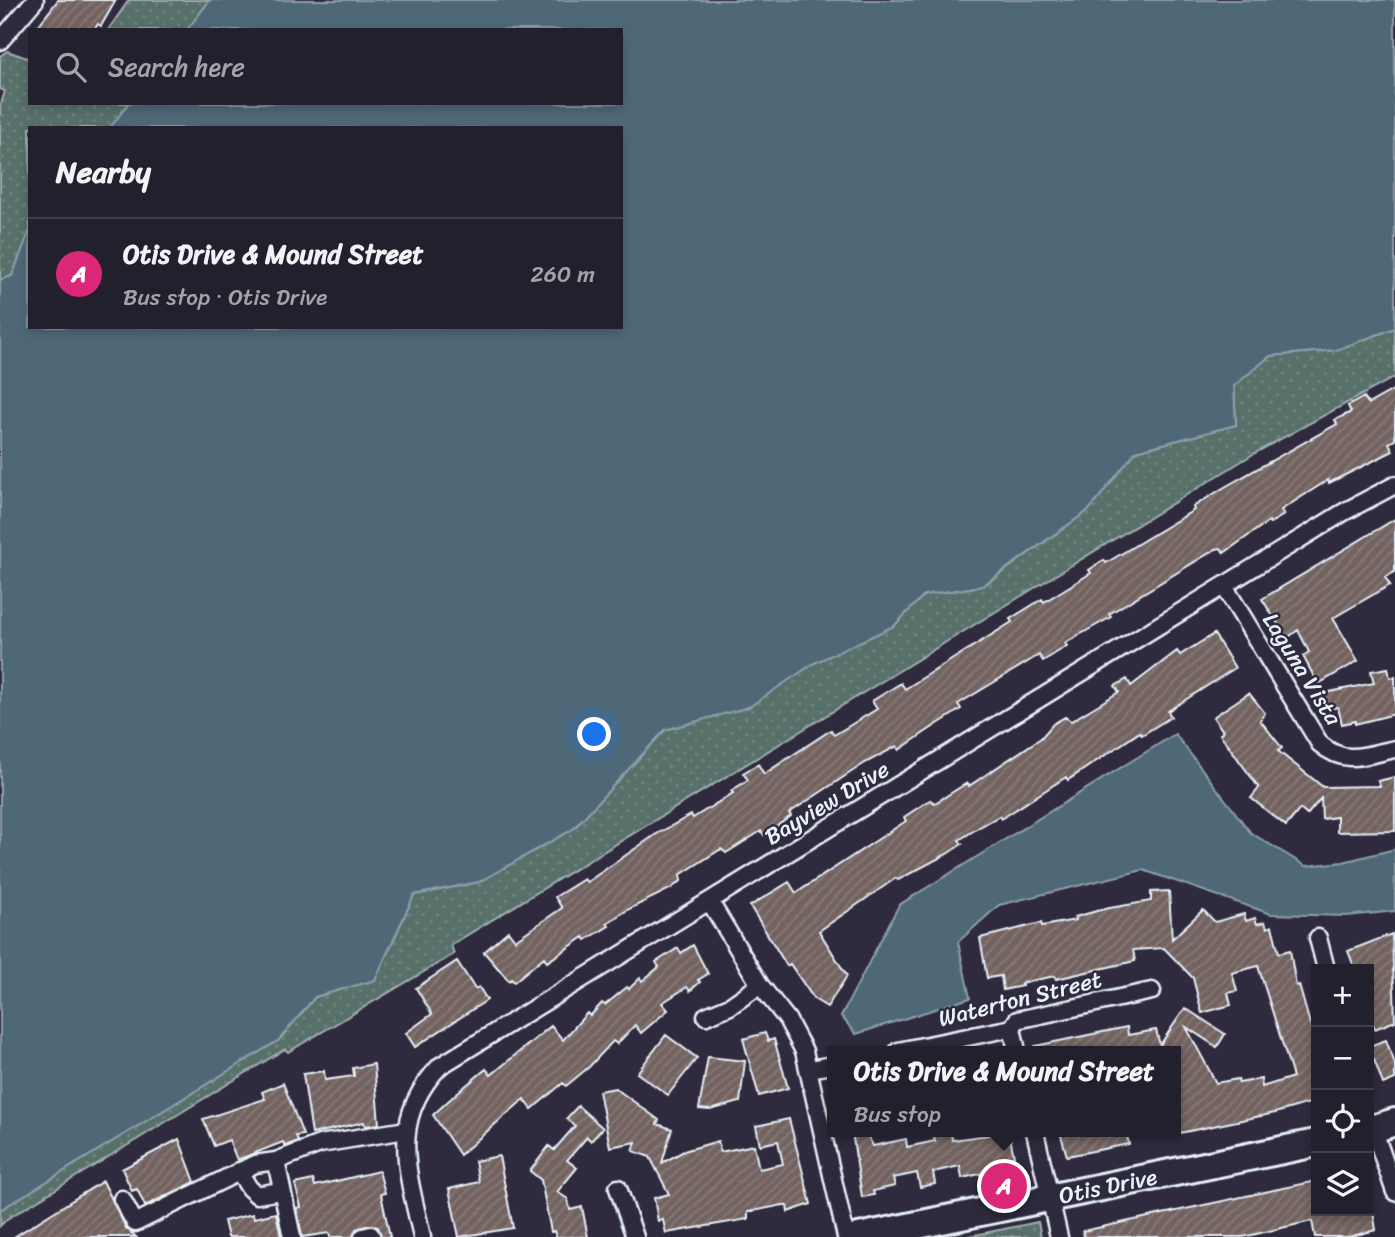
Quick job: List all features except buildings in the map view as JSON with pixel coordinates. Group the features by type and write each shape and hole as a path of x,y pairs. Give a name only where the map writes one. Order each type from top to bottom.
{"main road":[{"name":"Otis Drive","path":"859,1237 1311,1144"}],"street":[{"path":"0,41 35,0"},
{"name":"Bayview Drive","path":"422,1237 408,1170 406,1130 422,1085 440,1066 1224,586 1395,485"},
{"name":"Laguna Vista","path":"1224,586 1320,744 1334,756 1349,759 1395,749"},
{"path":"710,902 760,985 797,1035 810,1069 846,1237"},
{"path":"1318,938 1325,964"},
{"path":"706,1016 730,1006 760,985"},
{"name":"Waterton Street","path":"923,1046 1012,1028 1017,1020 1152,991"},
{"path":"1012,1028 1016,1046"},
{"path":"810,1069 827,1066"},
{"path":"1376,1124 1395,1192"},
{"path":"122,1199 135,1223 255,1164 276,1161 320,1144 406,1130"},
{"path":"1036,1137 1059,1237"},
{"path":"276,1161 280,1191 292,1237"},
{"path":"239,1171 248,1188 257,1195 280,1191"},
{"path":"618,1188 635,1237"}],"green space":[{"path":"129,0 210,0 189,28 109,28"},
{"path":"7,51 28,58 28,105 127,105 112,126 28,126 28,235 12,276 0,280 0,107 5,91 0,89 0,56"},
{"path":"1395,328 1395,377 1255,453 451,945 454,954 288,1052 285,1049 7,1219 0,1226 0,1210 279,1040 315,997 375,980 414,895 479,882 573,829 665,730 749,706 814,663 894,626 924,595 983,586 1089,510 1136,451 1236,425 1234,386 1270,356 1336,350"},
{"path":"1038,1222 1041,1237 965,1237"}],"water":[{"path":"210,0 1395,0 1395,328 1336,350 1270,356 1234,386 1236,425 1136,451 1089,510 982,586 924,595 894,626 814,663 749,707 665,730 573,829 479,882 414,895 375,980 315,997 279,1040 0,1210 0,280 12,276 28,235 28,329 623,329 623,126 112,126 127,105 623,105 623,28 189,28"},
{"path":"1175,734 1251,833 1306,866 1343,862 1395,849 1395,911 1347,916 1271,914 1143,870 999,905 958,942 970,998 856,1034 841,1016 899,905"}],"place":[{"name":"Otis Drive & Mound Street","path":"1004,1186"}]}
